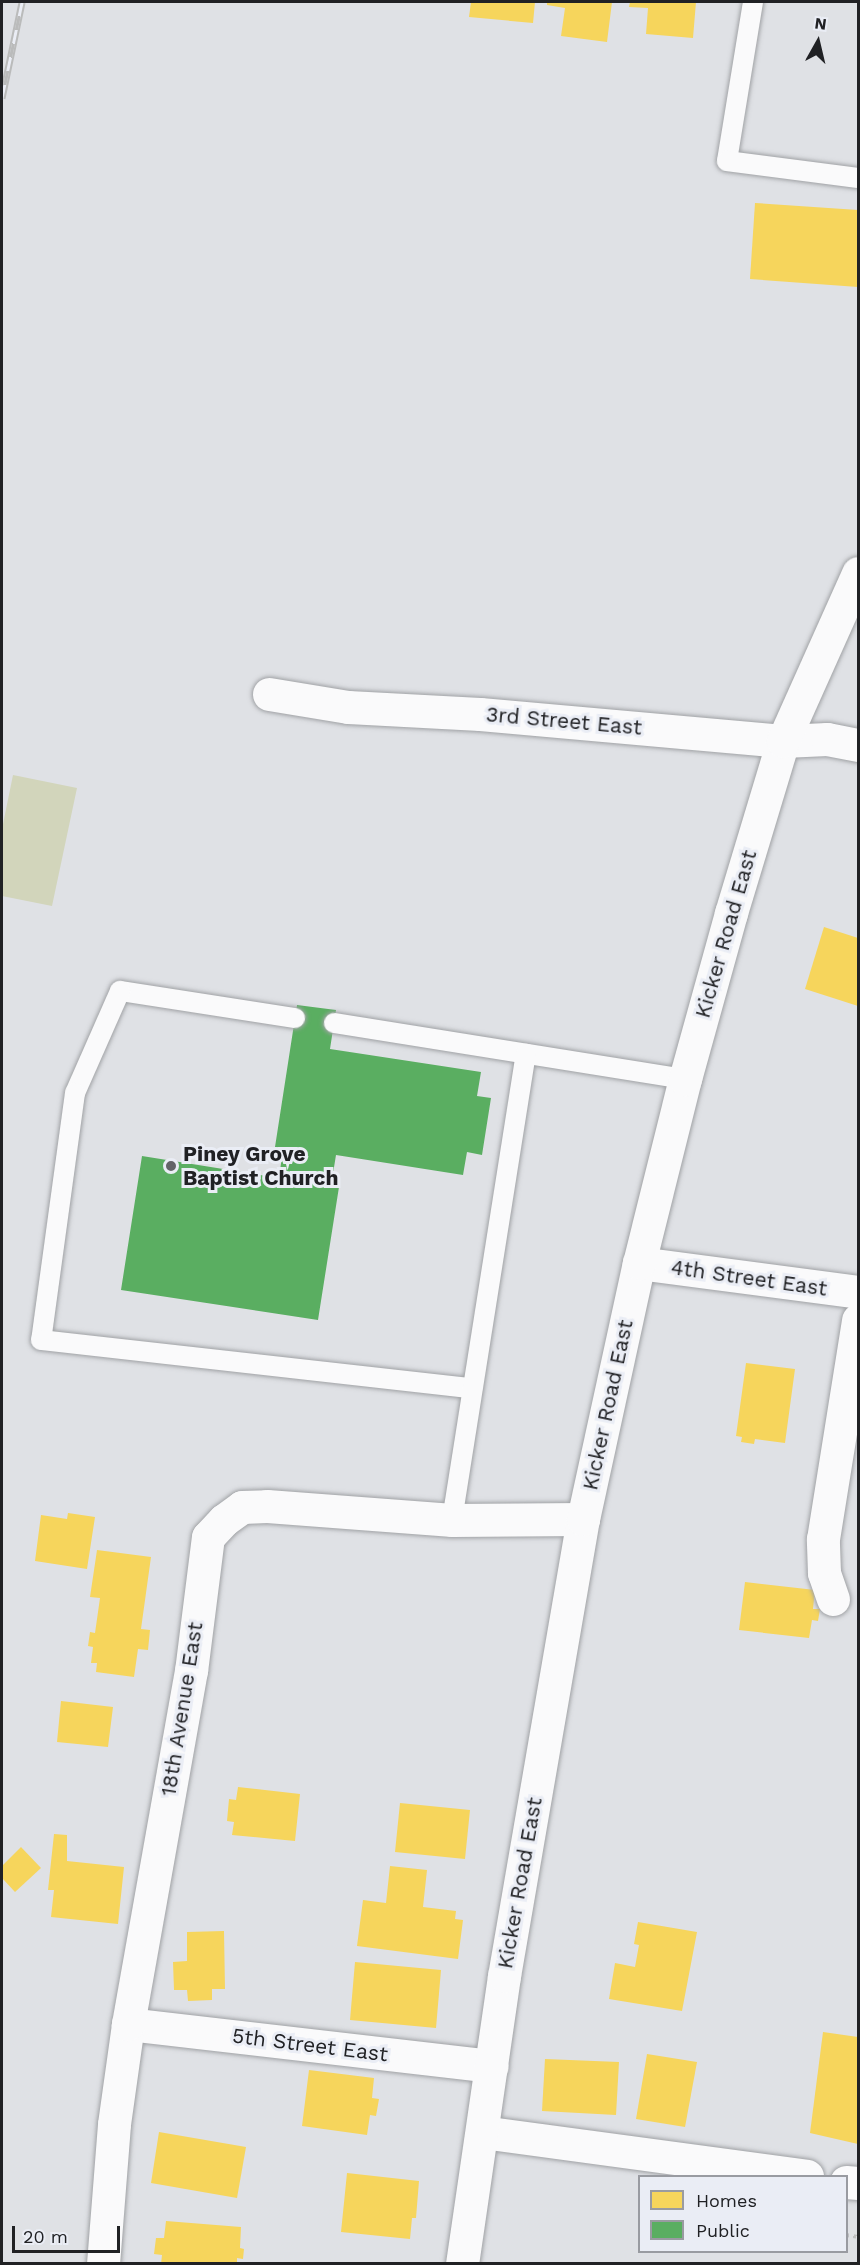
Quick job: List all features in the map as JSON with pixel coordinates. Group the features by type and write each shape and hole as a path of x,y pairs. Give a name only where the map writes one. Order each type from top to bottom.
{"street":[{"name":"Kicker Road East","path":"462,2264 504,1976 583,1519 639,1263 685,1078 731,913 783,741 858,573"},
{"name":"3rd Street East","path":"269,694 348,707 480,714 783,741 827,739 858,745"},
{"name":"4th Street East","path":"639,1263 858,1292"},
{"path":"833,1599 824,1573 823,1539 858,1320"},
{"name":"18th Avenue East","path":"103,2264 114,2124 128,2024 191,1671 208,1537 224,1520 242,1507 267,1506 452,1520 583,1519"},
{"name":"5th Street East","path":"128,2024 492,2066"},
{"path":"482,2132 800,2175"}],"lane":[{"path":"753,2 727,161 858,178"},
{"path":"295,1018 120,991 75,1093 41,1340 472,1388"},
{"path":"334,1023 685,1078"},
{"path":"452,1520 526,1054"}],"green space":[{"path":"13,775 77,788 52,906 2,896 2,829"}],"building: Homes":[{"path":"471,2 535,2 533,23 469,17"},
{"path":"547,2 612,2 607,42 561,36 565,8 547,5"},
{"path":"630,2 696,2 693,38 646,34 648,8 629,7"},
{"path":"755,203 858,210 858,287 750,279"},
{"path":"824,927 858,938 858,1006 805,989"},
{"path":"746,1363 795,1369 785,1443 755,1439 754,1444 741,1442 742,1437 736,1436"},
{"path":"68,1513 95,1517 87,1569 35,1561 41,1515 67,1519"},
{"path":"97,1550 151,1557 141,1629 150,1630 148,1650 138,1649 134,1677 96,1672 97,1663 91,1663 93,1647 88,1646 90,1632 95,1633 100,1598 90,1597"},
{"path":"745,1582 815,1590 813,1609 820,1609 818,1621 812,1620 809,1638 739,1630"},
{"path":"61,1701 113,1707 108,1747 57,1742"},
{"path":"238,1787 300,1794 295,1841 232,1835 234,1822 227,1821 229,1799 236,1800"},
{"path":"400,1803 470,1810 465,1859 395,1852"},
{"path":"54,1834 67,1835 67,1861 124,1867 118,1924 51,1917 54,1890 48,1890"},
{"path":"21,1847 41,1868 15,1892 2,1878 2,1866"},
{"path":"390,1866 427,1870 423,1907 456,1911 455,1919 463,1920 458,1959 357,1946 363,1900 386,1903"},
{"path":"638,1922 697,1932 682,2011 609,1999 615,1963 635,1967 639,1945 634,1944"},
{"path":"224,1931 225,1989 212,1989 212,2000 188,2001 187,1990 174,1990 173,1962 187,1961 187,1932"},
{"path":"355,1962 441,1970 436,2028 350,2020"},
{"path":"823,2032 858,2037 858,2144 810,2133"},
{"path":"647,2054 697,2062 685,2127 636,2119"},
{"path":"545,2059 619,2062 616,2115 542,2111"},
{"path":"309,2070 374,2078 372,2098 379,2099 376,2116 370,2115 367,2135 302,2126"},
{"path":"159,2132 246,2147 237,2198 151,2183"},
{"path":"347,2173 419,2181 416,2218 412,2218 410,2239 341,2232"},
{"path":"166,2221 241,2227 240,2248 244,2249 243,2259 237,2258 237,2264 161,2264 162,2255 154,2254 156,2238 164,2238"}],"building: Public":[{"name":"Piney Grove Baptist Church","path":"297,1005 336,1010 330,1049 481,1072 477,1096 491,1098 482,1155 467,1152 463,1175 336,1155 331,1186 339,1187 318,1320 121,1290 142,1156 279,1178 283,1149 275,1147"}],"railway":[{"path":"2,98 22,2"}],"place":[{"name":"Piney Grove Baptist Church","path":"171,1166"}]}
